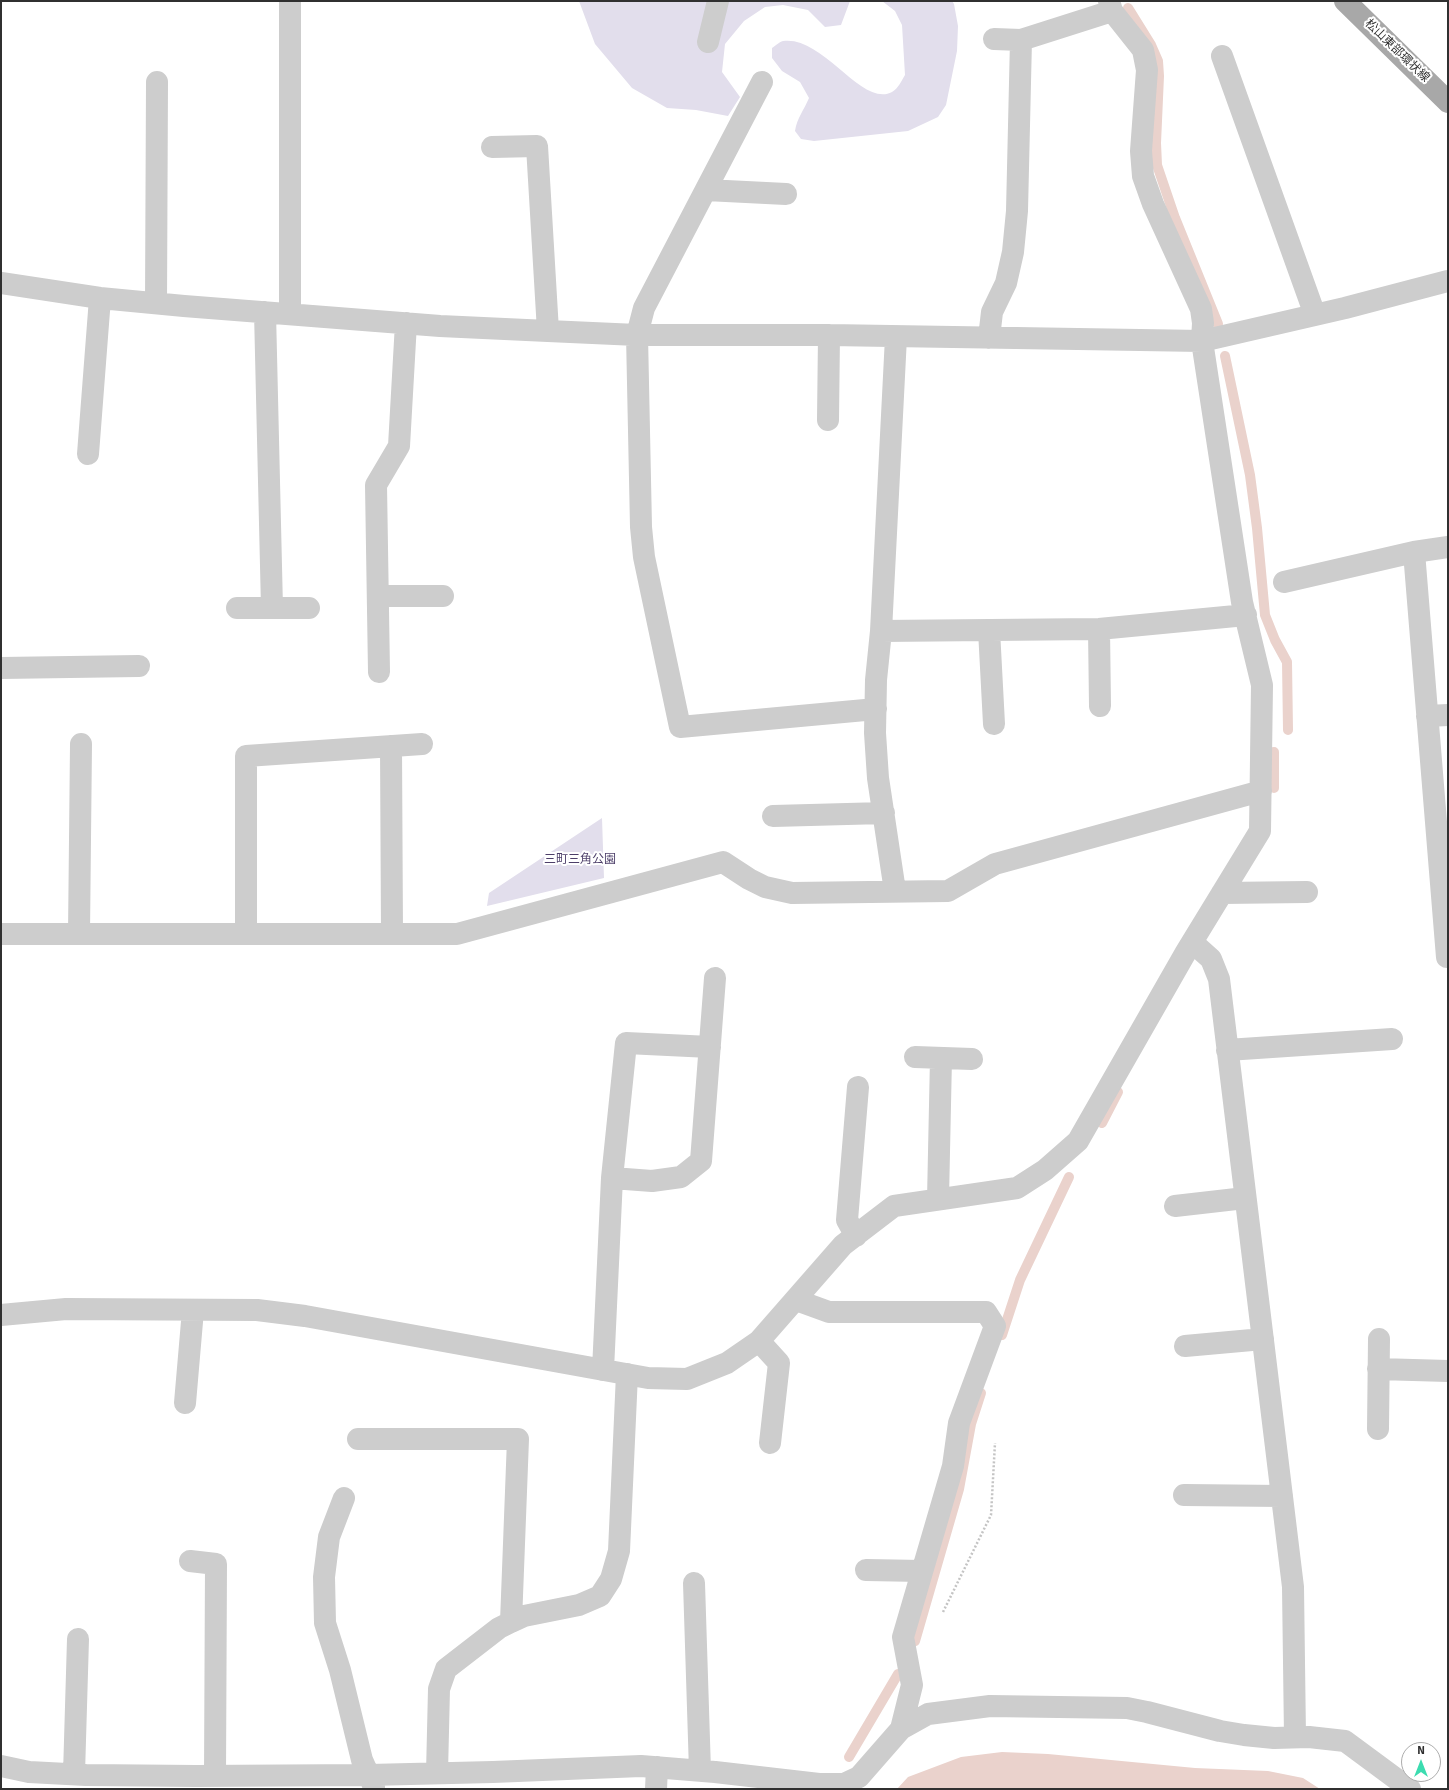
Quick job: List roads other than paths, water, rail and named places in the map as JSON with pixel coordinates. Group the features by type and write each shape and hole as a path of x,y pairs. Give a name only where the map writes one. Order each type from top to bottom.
{"main road":[{"name":"松山東部環状線","path":"1345,1 1448,102"}],"street":[{"path":"290,1 290,314"},
{"path":"708,42 718,1"},
{"path":"1,1315 66,1309 257,1310 305,1316 648,1378 687,1379 727,1363 759,1341 844,1245 894,1206 1017,1188 1045,1170 1078,1141 1192,942 1260,831 1262,685 1246,616 1202,341 1203,323 1201,309 1153,204 1143,176 1141,151 1147,70 1143,50 1110,6 1021,40 994,39"},
{"path":"989,338 992,312 1006,283 1013,252 1017,211 1021,40"},
{"path":"1222,56 1315,315"},
{"path":"156,304 157,82"},
{"path":"762,82 644,308 637,335 640,493 644,558 680,727 876,709"},
{"path":"492,147 537,146 548,331"},
{"path":"706,190 786,194"},
{"path":"1,283 100,298 156,304 406,323 548,331 637,335 829,335 1202,341 1315,315 1448,281"},
{"path":"88,454 100,298"},
{"path":"265,312 272,608"},
{"path":"379,672 376,485 399,446 406,323"},
{"path":"828,420 829,335"},
{"path":"895,892 878,778 875,733 876,680 881,630 896,336"},
{"path":"1284,582 1414,552 1448,547"},
{"path":"1414,552 1446,957"},
{"path":"378,596 443,596"},
{"path":"237,608 309,608"},
{"path":"881,630 1099,629 1246,616"},
{"path":"1099,629 1100,706"},
{"path":"989,630 994,724"},
{"path":"1,668 139,666"},
{"path":"1427,716 1448,715"},
{"path":"79,934 81,744"},
{"path":"246,934 246,756 422,744"},
{"path":"392,746 392,934"},
{"path":"1,934 457,934 724,862 749,879 765,887 792,893 948,891 995,864 1261,791"},
{"path":"773,816 884,813"},
{"path":"1222,893 1307,892"},
{"path":"1192,942 1211,959 1219,979 1293,1587 1294,1738"},
{"path":"612,1178 652,1181 681,1177 701,1160 715,978"},
{"path":"1227,1050 1392,1039"},
{"path":"603,1370 612,1178 626,1043 710,1048"},
{"path":"915,1057 972,1059"},
{"path":"938,1199 941,1058"},
{"path":"856,1236 847,1220 858,1087"},
{"path":"1175,1206 1245,1198"},
{"path":"796,1300 829,1312 986,1312 995,1326 959,1423 953,1466 902,1637 912,1685 901,1729"},
{"path":"185,1403 193,1310"},
{"path":"1185,1346 1263,1338"},
{"path":"1378,1429 1379,1339"},
{"path":"759,1341 779,1364 770,1444"},
{"path":"1378,1369 1448,1371"},
{"path":"437,1773 439,1689 446,1669 499,1628 510,1622 524,1616 579,1605 600,1596 611,1579 619,1551 627,1374"},
{"path":"358,1439 518,1439 510,1622"},
{"path":"1184,1494 1282,1496"},
{"path":"344,1498 329,1537 324,1577 325,1623 340,1670 362,1760 372,1782"},
{"path":"190,1561 216,1564 215,1776"},
{"path":"866,1570 922,1571"},
{"path":"694,1583 700,1771"},
{"path":"74,1774 78,1640"},
{"path":"1,1766 30,1772 74,1774 105,1782 215,1776 372,1782 437,1773 641,1766 819,1784 844,1784 859,1777 901,1729 928,1714 990,1706 1120,1708 1147,1712 1220,1731 1244,1735 1274,1738 1345,1741 1410,1789"},
{"path":"656,1789 657,1767"}],"waterway":[{"path":"1128,8 1151,45 1158,61 1159,76 1156,143 1157,165 1175,218 1218,324"},
{"path":"1225,356 1250,475 1257,528 1265,615 1275,640 1287,662 1288,730"},
{"path":"1274,752 1274,788"},
{"path":"1102,1123 1118,1092"},
{"path":"1002,1335 1020,1280 1069,1177"},
{"path":"915,1641 959,1489 971,1424 981,1393"},
{"path":"849,1757 898,1674"}],"park label":[{"name":"三町三角公園","path":"580,860"}]}
